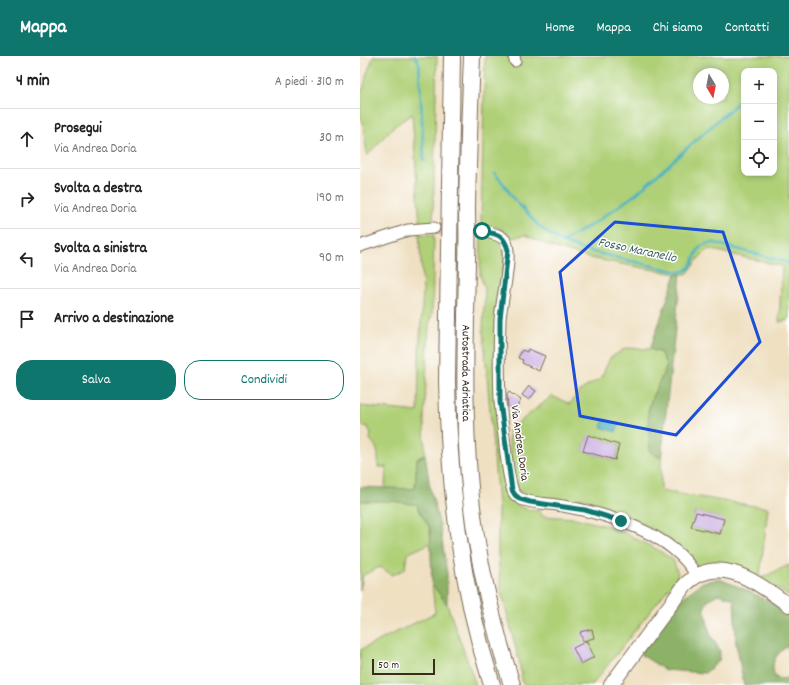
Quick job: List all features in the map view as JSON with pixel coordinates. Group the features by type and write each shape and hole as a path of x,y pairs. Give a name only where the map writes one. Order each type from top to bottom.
{"highway":[{"name":"Autostrada Adriatica","path":"452,56 447,381 448,432 455,515 463,569 483,656 492,685"},
{"name":"Autostrada Adriatica","path":"472,56 465,353 466,427 469,477 474,520 482,565 500,649 512,685"}],"main road":[{"path":"611,685 685,584 696,575 713,570 731,572 762,587 789,605"}],"street":[{"path":"360,246 408,230 434,228"},
{"name":"Via Andrea Doria","path":"482,231 496,234 503,238 506,242 508,250 500,319 500,402 512,490 515,495 520,499 530,502 585,510 638,527 668,545 692,567 696,575"}],"highlighted area":[{"path":"615,222 723,232 760,342 676,435 580,416 560,272"}],"green space":[{"path":"374,56 437,56 433,223 420,224 412,114 393,127 367,156 364,128 360,117 360,91 363,90 367,73"},
{"path":"485,56 789,56 789,320 779,322 782,266 708,249 687,274 676,274 590,258 552,247 525,235 512,238 505,231 491,226 481,225"},
{"path":"419,234 434,235 432,314 429,324 424,421 425,454 417,459 415,489 385,488 386,467 378,467 377,452 375,446 370,440 371,433 368,427 360,425 360,406 418,412 419,355 423,291"},
{"path":"481,235 496,239 501,243 504,251 497,403 506,489 512,500 523,508 540,511 542,516 575,518 615,528 658,550 673,560 678,574 675,580 592,685 523,685 519,661 501,590 498,554 498,505 483,329 485,289 480,275","holes":["588,645 594,657 581,663 573,648"]},
{"path":"676,274 681,274 661,458 650,452 648,411 653,395 667,366 660,352 650,349"},
{"path":"626,348 650,349 660,352 667,366 653,395 648,411 664,435 661,458 661,491 768,508 760,576 731,564 717,564 699,567 679,547 664,536 629,518 595,509 592,501 581,498 577,501 571,502 529,496 517,490 513,479 508,431 552,396 570,404 581,390 601,378 610,358","holes":["588,436 619,445 615,460 583,451","695,512 723,519 720,534 692,527"]},
{"path":"425,454 430,488 440,526 447,574 447,604 432,584 430,528 418,509 418,505 392,501 360,501 360,487 415,489 417,459"},
{"path":"360,501 392,501 418,504 418,509 430,528 431,543 407,554 405,569 392,575 380,567 363,575 360,590"},
{"path":"789,565 789,596 761,578"},
{"path":"720,579 744,589 789,612 789,645 781,651 775,659 773,668 776,678 783,679 789,677 789,685 744,685 736,643 734,599 718,594 709,599 704,608 710,634 720,651 719,661 705,673 665,670 640,654 678,601 703,582"},
{"path":"432,584 447,604 476,685 360,685 360,650 435,613"}],"water":[{"path":"604,419 619,424 616,432 601,427"}],"building":[{"path":"528,349 545,356 539,371 522,363 523,360 518,358 522,350 527,352"},
{"path":"529,386 536,391 529,400 522,395"},
{"path":"509,392 521,400 514,411 508,407 507,395"},
{"path":"588,435 619,445 615,460 583,451"},
{"path":"696,512 724,519 720,534 691,527"},
{"path":"592,629 594,638 583,641 580,632"},
{"path":"587,641 594,657 581,664 573,648"}],"waterway":[{"name":"Fosso Maranello","path":"415,56 419,63 424,161"},
{"path":"562,242 596,222 636,194 741,100"},
{"name":"Fosso Maranello","path":"494,173 513,198 539,226 562,242 580,249 674,271 684,271 689,269 698,250 707,243 715,243 789,263"}],"tunnel":[{"path":"434,228 482,231"}],"route":[{"path":"482,231 496,234 503,238 506,242 508,250 508,261 500,319 500,402 512,490 520,499 530,502 560,505 585,510 621,521"}]}
